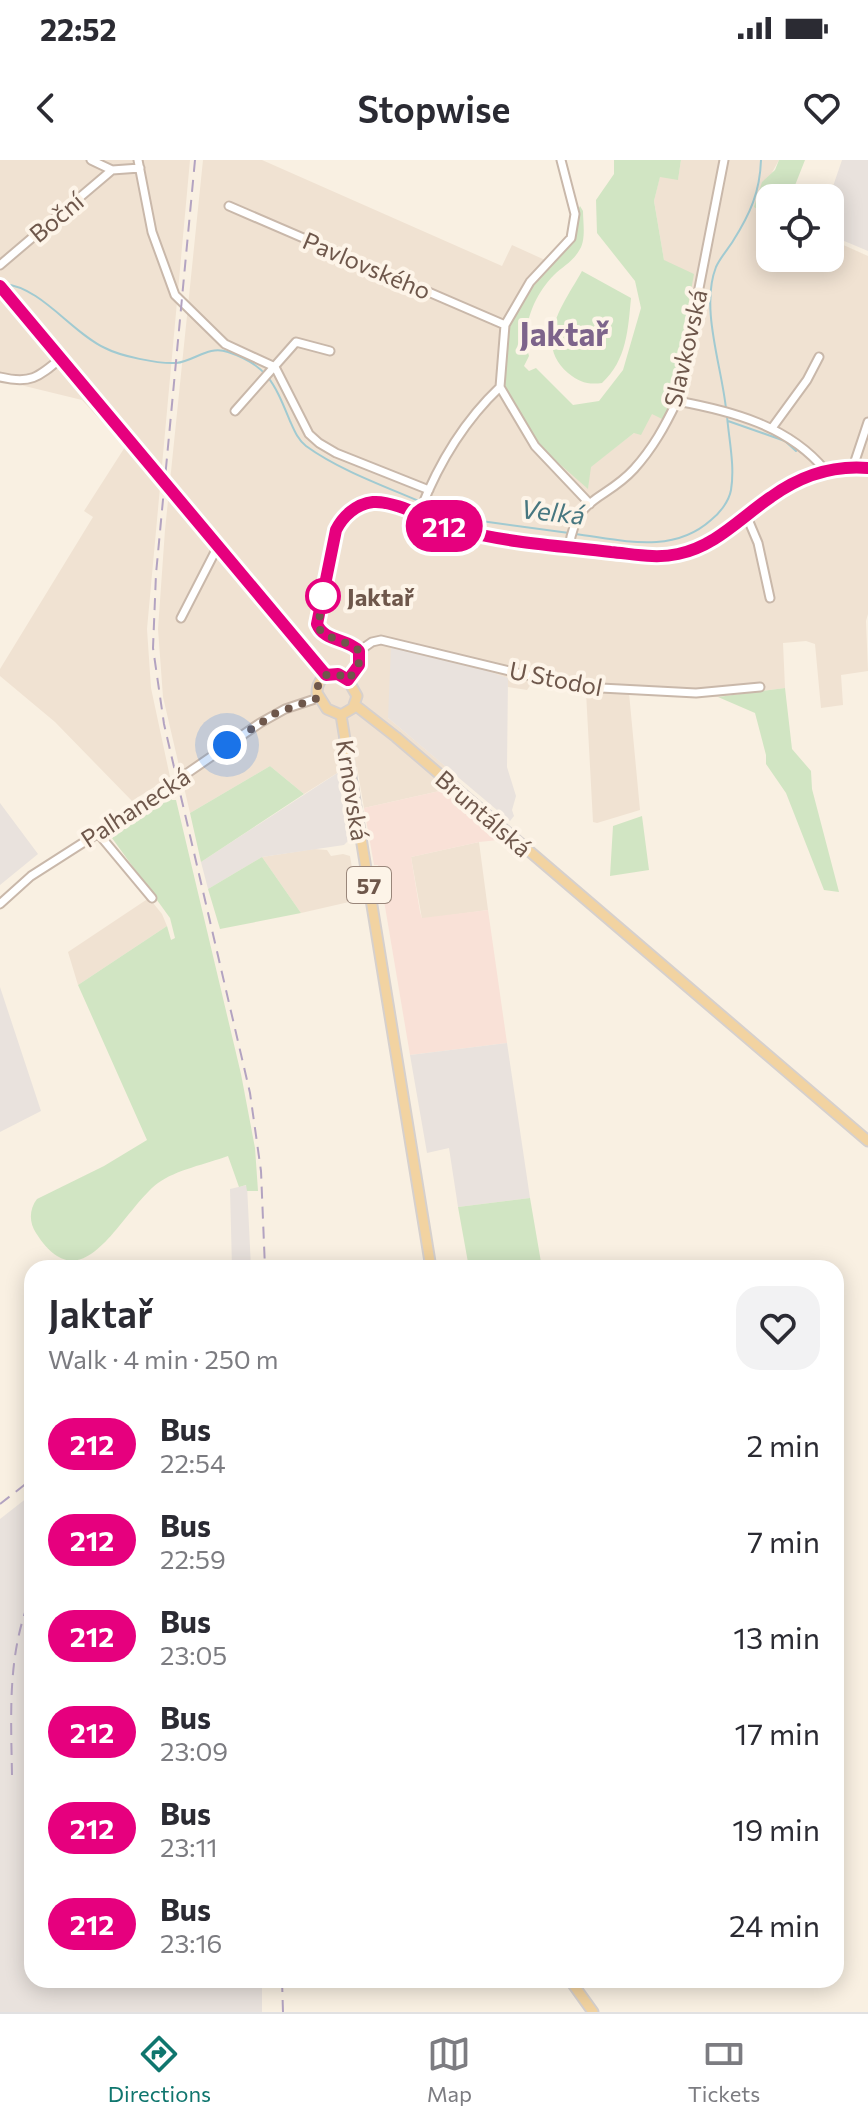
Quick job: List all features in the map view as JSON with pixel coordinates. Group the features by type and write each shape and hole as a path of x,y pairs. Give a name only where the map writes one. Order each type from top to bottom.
{"main road":[{"path":"3,289 326,675"},
{"path":"318,698 318,684 326,675 338,674 348,680"},
{"name":"Krnovská","path":"318,698 331,713 341,715 350,711 355,705 356,692 348,680"},
{"name":"Bruntálská","path":"355,705 388,729 868,1141"},
{"name":"Krnovská","path":"341,715 430,1260"},
{"path":"576,1988 593,2012"}],"street":[{"path":"91,160 112,170 139,164 152,232 175,295 225,344 271,371 309,434 336,453 428,493"},
{"path":"561,160 575,214 571,238 530,282 505,325 500,387 535,446 590,504"},
{"name":"Slavkovská","path":"569,543 579,512 632,472 659,437 677,401 724,160"},
{"name":"Boční","path":"0,265 112,170"},
{"name":"Pavlovského","path":"229,206 505,325"},
{"path":"235,411 296,342 330,351"},
{"path":"772,428 807,380 819,357"},
{"path":"0,377 25,381 37,377 61,358"},
{"path":"419,513 460,434 476,410 500,387"},
{"path":"677,401 718,408 772,428 811,452 825,470"},
{"path":"853,467 868,422"},
{"path":"348,680 359,665 359,651 352,644 323,634 317,625 336,530 350,512 370,503 419,513 462,531 569,543 646,556 678,554 710,542 787,487 825,470 868,468"},
{"path":"747,517 758,543 770,598"},
{"path":"181,618 218,546"},
{"name":"U Stodol","path":"359,651 381,640 551,681 601,688 696,693 760,687"},
{"name":"Palhanecká","path":"0,904 31,876 165,790 260,723 285,709 318,698"},
{"path":"97,832 152,898"}],"shaded area":[{"path":"0,160 190,160 147,629 151,688 170,777 132,801 55,722 0,676 0,669 93,517 84,511 125,447 82,400 0,380"},
{"path":"203,160 262,160 502,266 512,245 545,260 507,328 504,385 588,488 590,467 634,433 664,260 654,201 660,176 678,179 681,160 779,160 768,184 756,184 756,272 844,272 844,245 868,256 868,671 841,675 843,705 821,708 815,644 806,641 783,643 785,688 718,697 629,693 640,810 593,822 586,692 534,680 527,690 508,687 507,678 454,659 388,718 457,776 444,790 364,808 357,767 342,770 304,794 270,766 190,813 163,697 158,629 165,530"},
{"path":"842,160 868,160 868,251 844,241 844,184 834,184"},
{"path":"391,646 454,659 508,678 507,767 516,796 512,810 514,816 510,821 388,718"},
{"path":"342,770 339,779 348,841 344,845 262,857 208,889 201,862"},
{"path":"444,790 508,839 411,857 420,912 422,918 488,910 507,1043 410,1055 378,865 374,865 364,808"},
{"path":"0,803 38,854 0,885"},
{"path":"479,842 488,910 422,919 411,857"},
{"path":"327,850 331,856 350,856 358,903 349,902 301,913 262,857"},
{"path":"149,898 167,926 78,985 68,952"},
{"path":"0,987 41,1111 0,1132"},
{"path":"507,1043 530,1198 458,1207 449,1148 427,1153 410,1055"},
{"path":"247,1185 251,1260 232,1260 230,1189"},
{"path":"24,1500 24,1988 262,1988 262,2012 0,2012 0,1519"}],"green space":[{"path":"614,160 681,160 678,180 660,177 654,201 664,260 694,274 671,401 664,420 652,414 641,435 634,433 591,467 588,489 539,446 504,385 507,328 532,284 571,243 580,206 583,211 582,245 547,283 535,302 526,335 529,356 524,366 529,371 536,368 573,405 599,401 623,370 641,308 635,281 597,233 596,200 614,174"},
{"path":"779,160 805,160 796,184 761,184 775,170"},
{"path":"582,271 631,298 621,354 602,383 588,383 572,376 558,361 553,348 555,322"},
{"path":"785,688 792,749 811,771 812,789 839,892 824,890 786,793 766,764 755,713 718,697"},
{"path":"270,766 304,794 201,862 190,813"},
{"path":"168,795 176,800 241,1074 255,1148 258,1191 247,1191 246,1185 239,1187 228,1156 182,1171 158,1183 100,1247 85,1257 70,1260 53,1253 36,1233 31,1216 34,1203 147,1140 78,985 167,926 171,940 175,938 170,918 112,838"},
{"path":"642,816 649,870 610,876 613,826"},
{"path":"262,857 301,913 220,929 208,889"},
{"path":"530,1198 541,1260 468,1260 458,1207"}],"waterway":[{"name":"Velká","path":"726,409 711,319 712,283 716,267 753,202 761,160"},
{"name":"Velká","path":"4,284 31,293 92,341 120,354 168,363 183,362 214,350 242,357 268,378 296,435 306,446 347,470 421,502"},
{"name":"Velká","path":"575,534 628,541 663,541 680,538 711,520 724,506 731,490 732,462 727,416"},
{"path":"728,421 785,441 796,451"},
{"name":"Velká","path":"427,505 481,521 569,533"}],"railway":[{"path":"195,160 156,574 153,648 164,724 250,1093 261,1171 265,1260"},
{"path":"0,1504 24,1485"},
{"path":"12,1775 12,1683 24,1616"},
{"path":"282,1988 283,2012"}],"bus line":[{"name":"212","path":"0,286 326,675 338,674 348,680 359,665 359,651 352,644 323,634 317,624 336,530 344,517 362,505 374,502 385,504 441,525 490,537 664,556 696,549 710,542 769,498 807,477 825,470 868,468"}],"place":[{"name":"Jaktař","path":"323,596"}],"district":[{"name":"Jaktař","path":"564,333"}],"route":[{"path":"227,745 276,713 318,698 318,684 326,675 338,674 348,680 358,668 360,656 356,647 323,634 318,627 323,596"}]}
